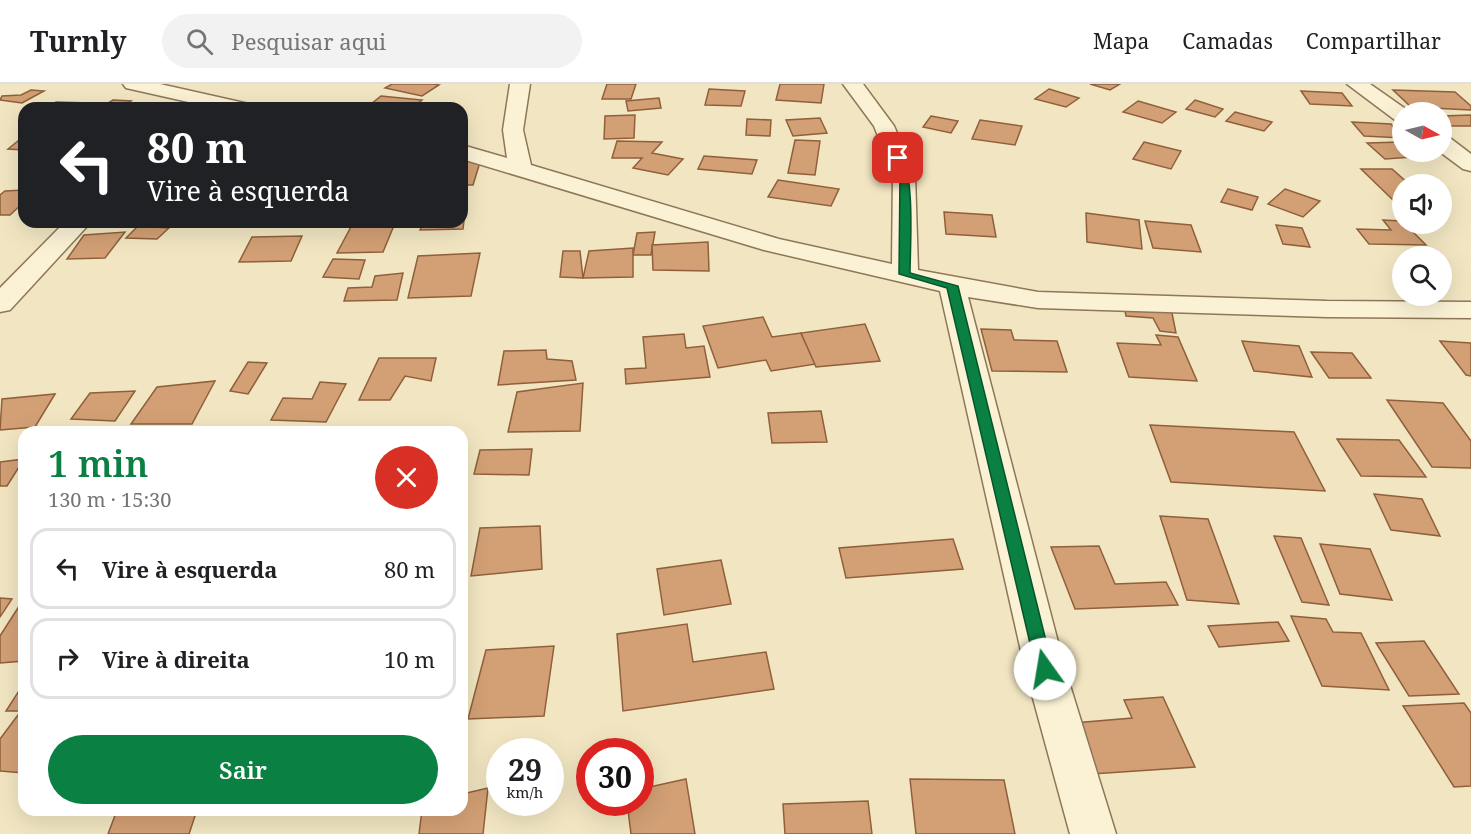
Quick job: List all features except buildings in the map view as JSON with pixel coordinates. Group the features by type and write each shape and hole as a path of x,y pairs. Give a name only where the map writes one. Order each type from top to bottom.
{"street":[{"path":"133,84 193,102"},
{"path":"520,84 513,130 520,168"},
{"path":"853,84 884,126 904,174 905,274"},
{"path":"1357,84 1392,109"},
{"path":"1452,150 1471,164"},
{"path":"468,154 773,245 952,286 1038,300 1327,309 1471,310"},
{"path":"0,304 73,228"},
{"path":"952,286 1045,669 1093,834"}],"route":[{"path":"898,158 904,174 905,274 952,286 1045,669"}]}
